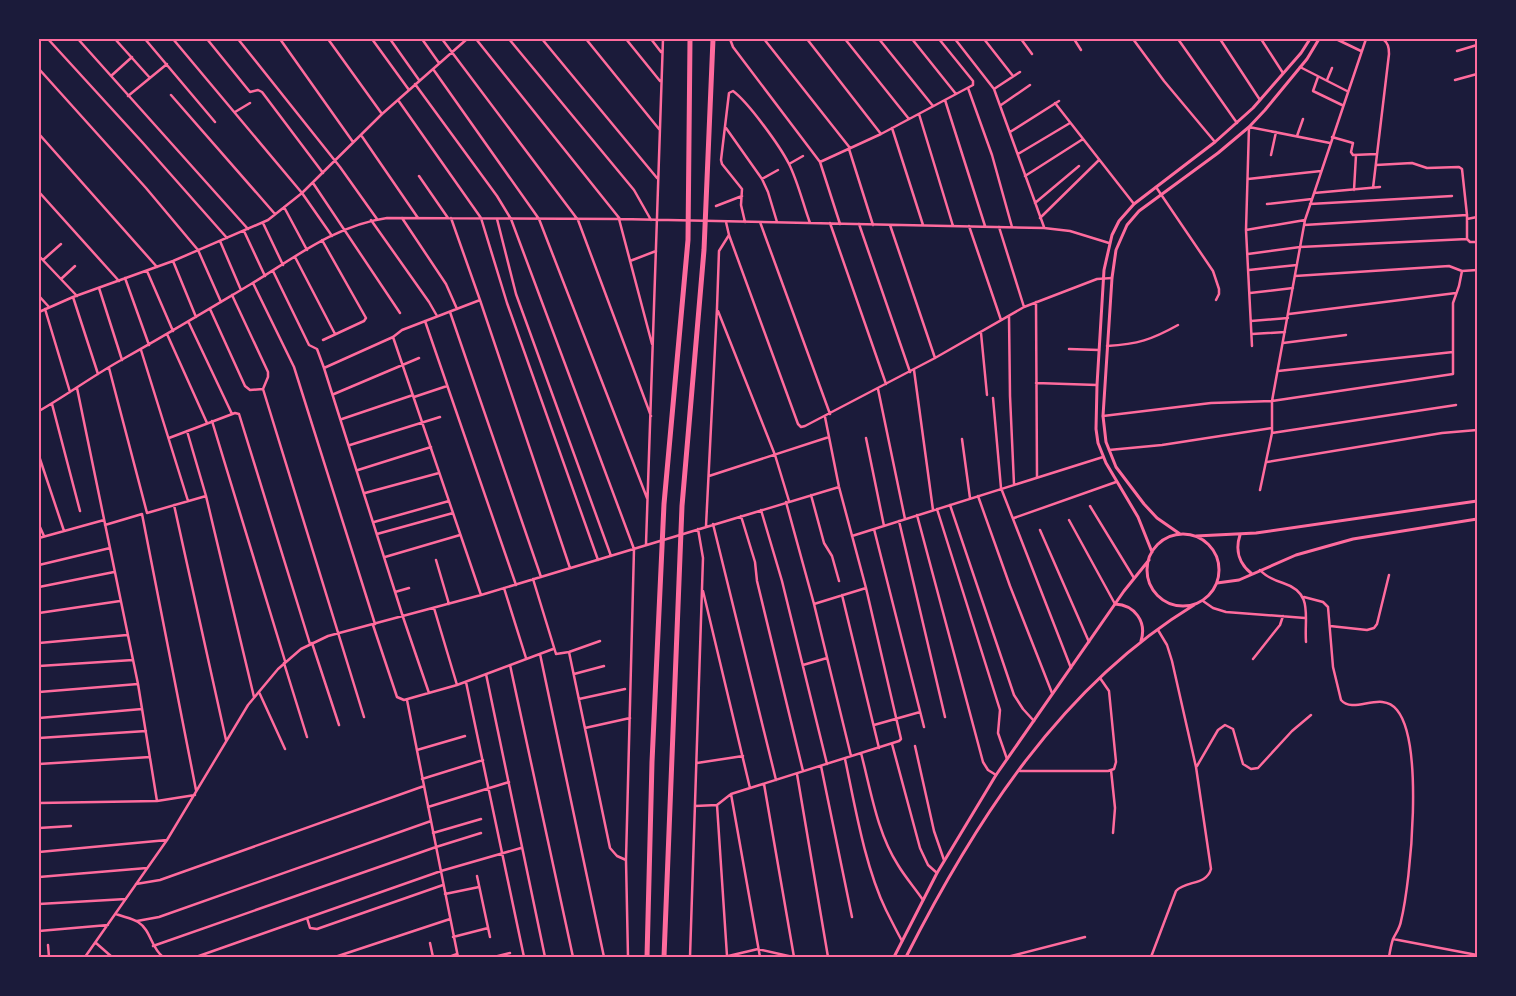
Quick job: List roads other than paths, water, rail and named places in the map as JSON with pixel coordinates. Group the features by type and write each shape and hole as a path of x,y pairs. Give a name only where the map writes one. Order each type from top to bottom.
{"highway":[{"path":"647,956 652,762 664,504 688,240 690,39"},
{"path":"664,956 682,506 705,241 713,39"}],"street":[{"path":"48,39 227,238"},
{"path":"78,39 248,229"},
{"path":"115,39 150,78"},
{"path":"145,39 216,122"},
{"path":"173,39 302,192 332,236"},
{"path":"207,39 250,92 258,90 262,92 323,173"},
{"path":"238,39 334,162 340,167 377,220"},
{"path":"280,39 353,142"},
{"path":"328,39 382,114"},
{"path":"372,39 409,90"},
{"path":"390,39 420,80"},
{"path":"422,39 439,63"},
{"path":"442,39 578,220 651,417"},
{"path":"39,312 73,297 173,261 263,223 323,173 382,114 466,39"},
{"path":"476,39 620,219 653,348"},
{"path":"509,39 634,190 651,220"},
{"path":"542,39 658,179"},
{"path":"586,39 660,130"},
{"path":"626,39 661,82"},
{"path":"651,39 662,53"},
{"path":"646,545 663,39"},
{"path":"730,39 733,47 820,162 840,224"},
{"path":"764,39 849,148 873,225"},
{"path":"806,39 881,134"},
{"path":"845,39 909,119"},
{"path":"880,39 933,106"},
{"path":"912,39 956,94"},
{"path":"820,162 881,134 973,85 973,81 939,39"},
{"path":"954,39 994,89 1044,228"},
{"path":"984,39 1013,76"},
{"path":"1020,39 1032,54"},
{"path":"1075,39 1081,50"},
{"path":"1133,39 1164,82 1215,142"},
{"path":"1178,39 1237,123"},
{"path":"1220,39 1260,100"},
{"path":"1261,39 1284,74"},
{"path":"1152,552 1142,525 1103,457 1096,429 1104,278 1106,256 1110,243 1119,221 1134,204 1237,123 1284,74 1310,39"},
{"path":"1319,39 1300,67 1266,110 1249,127 1202,165 1139,211 1123,233 1116,250 1112,278 1107,346 1103,416 1108,450 1120,474 1144,504 1156,518 1180,534 1196,536 1240,535 1477,501"},
{"path":"1336,39 1361,51"},
{"path":"1260,490 1272,433 1272,401 1277,371 1305,220 1366,39"},
{"path":"1373,188 1389,54 1387,42 1382,39"},
{"path":"1457,51 1477,46"},
{"path":"110,76 132,58"},
{"path":"128,96 167,64"},
{"path":"1300,67 1348,91"},
{"path":"39,68 146,188 198,250 221,302"},
{"path":"433,68 539,219 648,500"},
{"path":"1327,81 1332,68"},
{"path":"994,89 1020,72"},
{"path":"1455,80 1477,74"},
{"path":"1318,77 1313,91 1342,106"},
{"path":"416,84 497,196 511,219 634,549 626,860 628,957"},
{"path":"1000,106 1030,85"},
{"path":"968,88 992,155 1012,227"},
{"path":"745,222 741,205 742,189 722,164 729,93 732,91 740,97 766,130 789,164 810,223"},
{"path":"171,95 276,214"},
{"path":"398,100 480,218 507,303 598,560"},
{"path":"945,100 985,226"},
{"path":"1010,132 1059,100"},
{"path":"235,112 250,103"},
{"path":"1055,103 1134,204"},
{"path":"919,114 953,226"},
{"path":"1297,136 1303,119"},
{"path":"1017,154 1070,122"},
{"path":"1249,127 1330,143"},
{"path":"1249,127 1246,230 1252,346"},
{"path":"725,128 762,179 777,222"},
{"path":"892,128 923,225"},
{"path":"1271,155 1276,132"},
{"path":"39,134 157,267"},
{"path":"361,135 418,218"},
{"path":"1332,137 1352,141 1354,144 1351,154 1377,154"},
{"path":"1025,176 1082,139"},
{"path":"1354,190 1356,155"},
{"path":"789,164 803,156"},
{"path":"1040,218 1099,160"},
{"path":"1376,165 1412,163 1428,168 1459,167 1462,169 1468,240"},
{"path":"1035,203 1079,166"},
{"path":"762,179 778,170"},
{"path":"1247,179 1321,171"},
{"path":"420,176 449,218 480,300 570,568"},
{"path":"313,182 400,314"},
{"path":"1155,186 1213,271 1219,288 1216,300"},
{"path":"1314,193 1380,187"},
{"path":"39,192 119,280"},
{"path":"39,200 43,196"},
{"path":"716,206 742,196"},
{"path":"1310,204 1452,196"},
{"path":"1266,204 1312,198"},
{"path":"284,207 307,250"},
{"path":"1304,225 1467,215"},
{"path":"1467,219 1477,217"},
{"path":"402,218 449,289 457,309"},
{"path":"39,411 322,240 372,220 402,218 620,219 985,226 1070,231 1110,243"},
{"path":"496,218 512,283 611,556"},
{"path":"372,220 429,302 437,317"},
{"path":"1246,230 1305,220"},
{"path":"726,222 729,235 798,424 801,427 825,417 914,370 1024,307 1104,278 1112,278"},
{"path":"760,222 830,414"},
{"path":"263,223 283,265"},
{"path":"830,223 886,384"},
{"path":"859,224 910,372"},
{"path":"890,225 935,358"},
{"path":"970,226 1001,320"},
{"path":"999,227 1024,307"},
{"path":"244,231 265,276"},
{"path":"706,526 719,251 729,235"},
{"path":"322,240 366,318 364,321 323,340"},
{"path":"1248,255 1300,247 1468,240 1470,242 1477,242"},
{"path":"220,241 242,290"},
{"path":"43,260 60,244"},
{"path":"630,261 656,251"},
{"path":"39,256 77,296"},
{"path":"295,257 335,334"},
{"path":"173,261 196,317"},
{"path":"1248,270 1297,265"},
{"path":"61,279 75,266"},
{"path":"1295,276 1449,266 1462,271 1477,270"},
{"path":"147,271 173,331"},
{"path":"273,271 309,345 317,349 334,394 395,592 429,693"},
{"path":"1103,416 1211,403 1272,401 1453,374 1453,303 1462,271"},
{"path":"125,278 149,345"},
{"path":"253,283 294,368 397,697 406,700 466,682 554,649"},
{"path":"99,288 122,360"},
{"path":"1250,293 1293,288"},
{"path":"1288,314 1456,293"},
{"path":"232,295 268,372 263,389 364,717"},
{"path":"39,296 49,307"},
{"path":"73,297 98,374"},
{"path":"324,368 393,337 398,332 480,300"},
{"path":"1036,302 1037,477"},
{"path":"717,308 775,455 851,756"},
{"path":"210,309 245,386 250,390 263,389"},
{"path":"45,310 70,392"},
{"path":"450,312 541,577"},
{"path":"1009,316 1014,484"},
{"path":"1251,321 1288,318"},
{"path":"425,321 516,585"},
{"path":"188,322 232,414"},
{"path":"1107,346 1148,340 1178,325"},
{"path":"1252,334 1285,332"},
{"path":"981,333 987,395"},
{"path":"167,334 207,423"},
{"path":"1283,343 1346,335"},
{"path":"393,337 481,595"},
{"path":"1069,349 1099,350"},
{"path":"140,350 188,501"},
{"path":"1277,371 1453,352"},
{"path":"334,394 419,358"},
{"path":"109,368 147,513"},
{"path":"914,370 933,510"},
{"path":"1036,383 1097,385"},
{"path":"342,419 447,386"},
{"path":"77,388 138,684 157,800"},
{"path":"878,389 905,519"},
{"path":"993,398 1002,488 1071,668"},
{"path":"52,404 80,511"},
{"path":"1272,433 1456,405"},
{"path":"168,438 237,412 239,414 311,643 339,725"},
{"path":"350,445 440,417"},
{"path":"695,806 717,805 731,794 892,744 900,741 902,736 839,486 825,417"},
{"path":"212,421 307,737"},
{"path":"1108,450 1272,428"},
{"path":"1267,462 1442,433 1477,430"},
{"path":"187,431 206,496 254,697"},
{"path":"709,476 829,437"},
{"path":"866,438 884,526"},
{"path":"962,439 970,498"},
{"path":"358,470 431,447"},
{"path":"39,456 64,531"},
{"path":"852,536 1103,457"},
{"path":"365,493 439,473"},
{"path":"1014,518 1116,482"},
{"path":"86,957 167,840 226,740 254,697 284,662 311,643 516,585 839,486"},
{"path":"811,495 824,543 832,556 839,581"},
{"path":"106,525 206,496"},
{"path":"978,496 1010,586 1053,694"},
{"path":"374,522 449,502"},
{"path":"174,505 226,740"},
{"path":"950,505 1011,688 1018,702 1034,721"},
{"path":"1090,506 1134,578"},
{"path":"937,509 1000,710 998,733 1007,759"},
{"path":"761,510 782,581 827,764"},
{"path":"377,534 453,513"},
{"path":"142,514 196,792"},
{"path":"917,515 983,762 988,770 996,775"},
{"path":"741,516 755,562 757,582 803,772"},
{"path":"1217,583 1239,580 1296,555 1353,539 1477,519"},
{"path":"39,538 104,520"},
{"path":"1069,520 1115,604"},
{"path":"899,521 944,717"},
{"path":"713,524 776,780"},
{"path":"39,525 44,536"},
{"path":"690,957 703,558 698,529"},
{"path":"874,529 924,727"},
{"path":"1040,530 1089,642"},
{"path":"894,957 937,872 996,775 1152,552 1164,540 1180,534"},
{"path":"385,558 460,535"},
{"path":"1240,535 1237,547 1240,559 1252,574"},
{"path":"906,957 962,858 1009,785 1048,732 1099,677 1141,641 1157,628 1209,596 1217,583 1219,575 1218,559 1209,545 1196,536"},
{"path":"39,565 110,548"},
{"path":"436,560 449,604"},
{"path":"1148,560 1148,576 1158,596 1171,604 1194,605"},
{"path":"1260,570 1270,578 1296,588 1304,598 1306,642"},
{"path":"39,587 114,572"},
{"path":"1330,626 1367,630 1374,628 1377,624 1389,575"},
{"path":"533,579 554,649 558,655 600,641"},
{"path":"702,587 750,788"},
{"path":"395,592 409,588"},
{"path":"504,588 527,659"},
{"path":"814,604 866,588"},
{"path":"842,595 879,748"},
{"path":"1304,598 1326,604 1329,611 1333,667 1341,700 1349,705 1375,702 1387,703 1396,709 1403,719 1408,732 1413,780 1412,846 1401,922 1393,939 1389,957"},
{"path":"39,613 120,601"},
{"path":"1203,601 1213,608 1226,612 1305,618"},
{"path":"1115,604 1125,605 1137,614 1143,627 1141,641"},
{"path":"434,608 456,685"},
{"path":"1253,659 1280,625 1283,616"},
{"path":"1151,957 1176,891 1180,886 1204,879 1210,872 1211,866 1196,767 1172,661 1167,644 1157,628"},
{"path":"39,643 128,635"},
{"path":"569,652 610,848 617,856 626,860"},
{"path":"540,654 604,957"},
{"path":"803,665 827,658"},
{"path":"39,666 133,660"},
{"path":"510,665 573,957"},
{"path":"574,674 604,666"},
{"path":"486,674 545,957"},
{"path":"1020,771 1114,769 1116,762 1110,697 1107,686 1099,677"},
{"path":"466,682 524,957"},
{"path":"39,692 138,684"},
{"path":"579,699 625,689"},
{"path":"259,692 285,749"},
{"path":"406,700 457,956 449,957"},
{"path":"39,718 142,709"},
{"path":"873,725 920,712"},
{"path":"1196,767 1222,726 1228,725 1233,729 1243,764 1248,768 1255,769 1265,762 1292,731 1311,715"},
{"path":"585,728 630,718"},
{"path":"39,738 146,731"},
{"path":"417,750 465,736"},
{"path":"892,744 920,848 928,865 937,872"},
{"path":"915,746 934,831 944,860"},
{"path":"861,753 878,820 887,842 898,865 923,900"},
{"path":"697,763 742,756"},
{"path":"39,764 150,758"},
{"path":"845,759 857,816 877,886 885,909 902,941"},
{"path":"422,779 483,760"},
{"path":"820,766 852,917"},
{"path":"1111,770 1115,808 1113,833"},
{"path":"797,774 828,957"},
{"path":"428,807 509,782"},
{"path":"717,805 725,957 758,949 794,957 764,784"},
{"path":"136,884 160,880 424,786"},
{"path":"731,794 760,957"},
{"path":"39,802 157,800 194,796"},
{"path":"433,833 480,819"},
{"path":"137,921 159,917 430,821"},
{"path":"39,828 71,826"},
{"path":"153,946 481,833"},
{"path":"39,852 167,840"},
{"path":"196,957 440,871 522,848"},
{"path":"39,877 147,868"},
{"path":"477,876 490,937"},
{"path":"307,918 310,928 317,929 444,885"},
{"path":"445,894 479,886"},
{"path":"39,904 126,899"},
{"path":"116,914 137,921 144,926 153,946 163,957"},
{"path":"336,957 450,919"},
{"path":"39,931 108,925"},
{"path":"453,937 488,928"},
{"path":"1007,957 1085,937"},
{"path":"1393,939 1477,955"},
{"path":"96,943 112,957"},
{"path":"430,943 433,957"},
{"path":"48,944 49,957"},
{"path":"494,957 510,953"}]}
